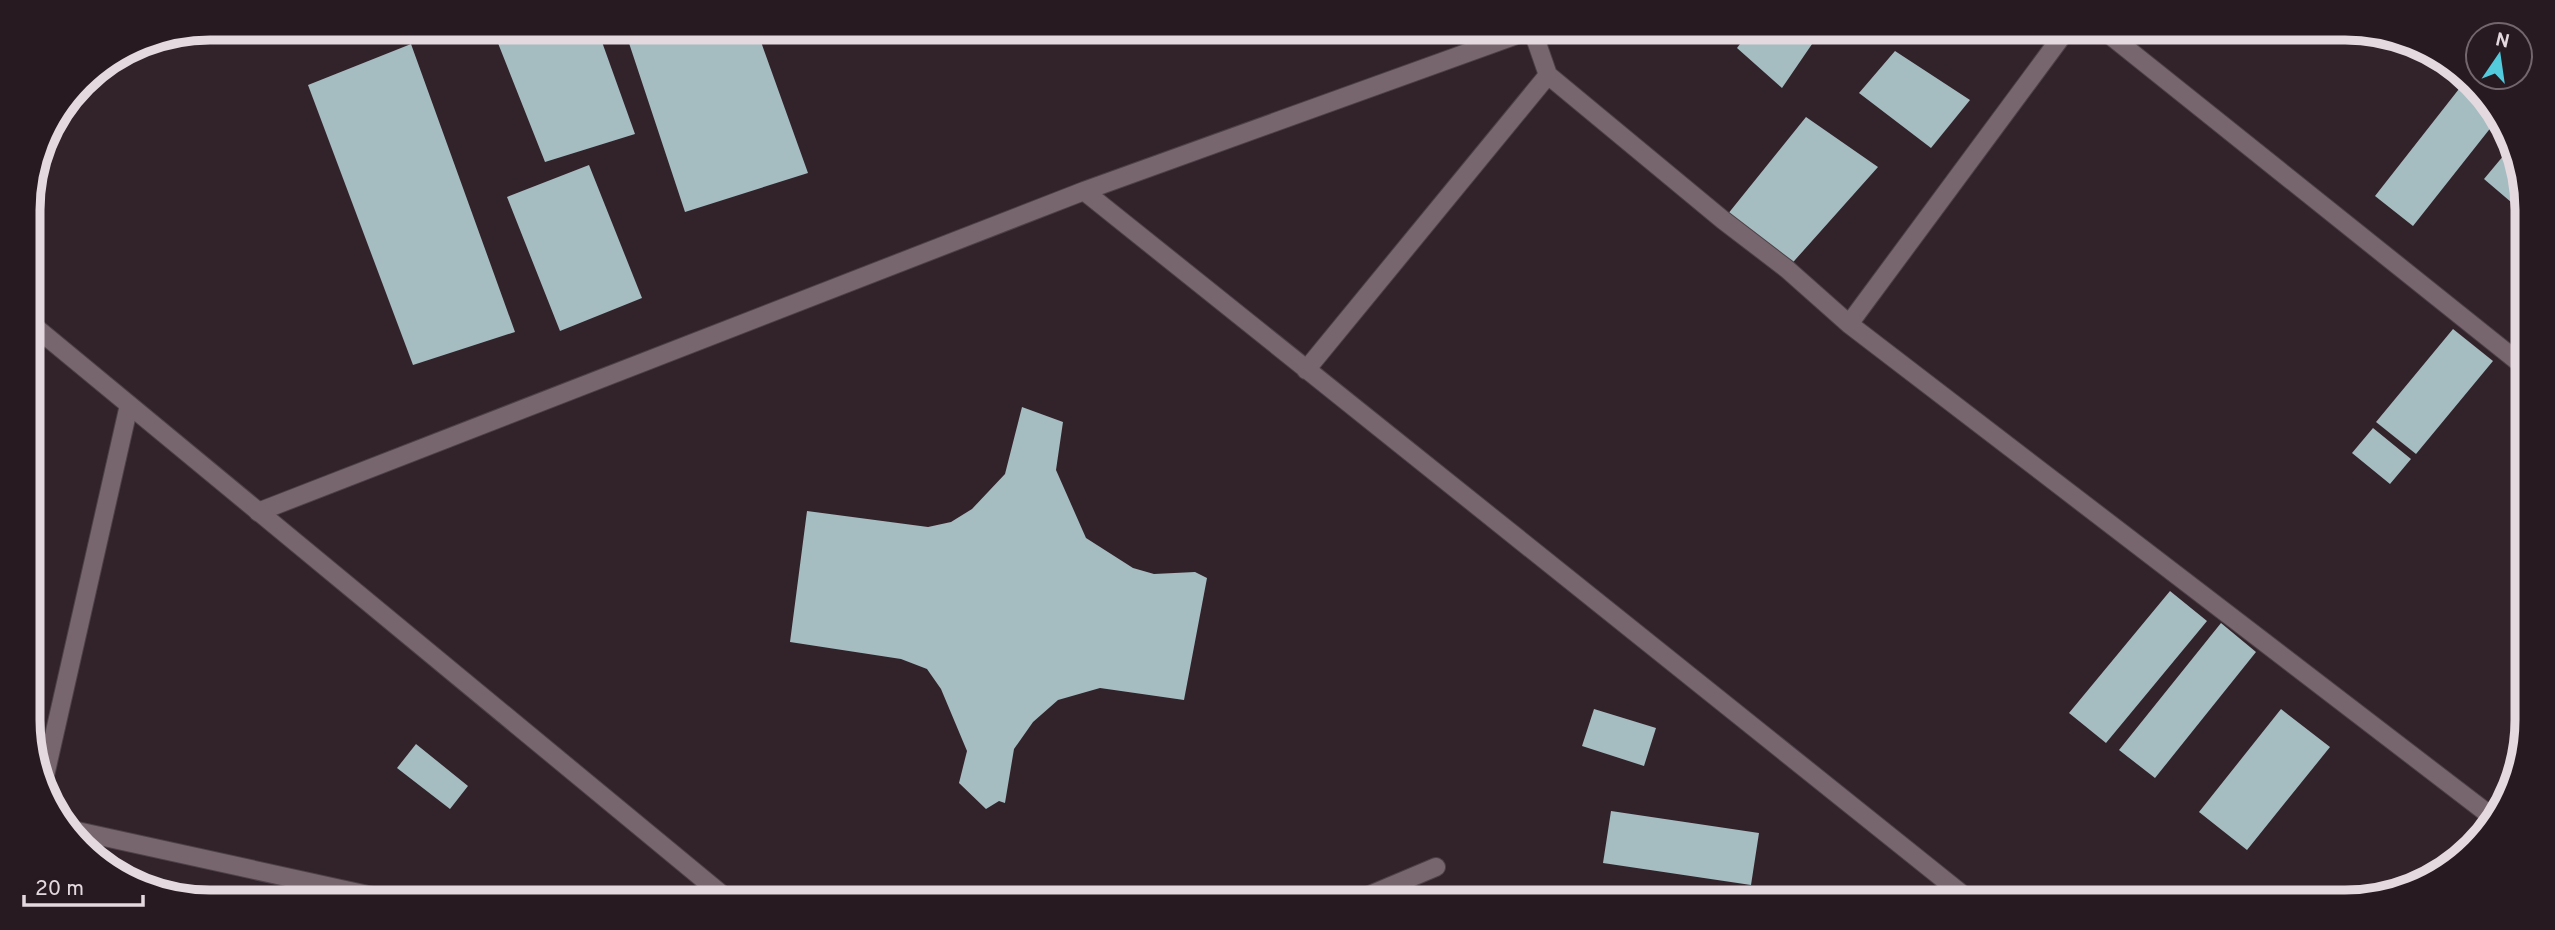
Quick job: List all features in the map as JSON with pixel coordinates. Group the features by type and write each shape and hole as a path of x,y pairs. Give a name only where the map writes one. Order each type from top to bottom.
{"street":[{"path":"258,512 1084,191 1503,40"},
{"path":"1537,40 1548,75 1723,220 1787,269 1849,324 2487,813"},
{"path":"1849,324 2059,40"},
{"path":"2116,40 2515,359"},
{"path":"1306,370 1548,75"},
{"path":"1084,191 1956,889"},
{"path":"41,332 716,890"},
{"path":"47,766 129,405"},
{"path":"82,832 345,890"},
{"path":"1383,889 1436,867"}],"building":[{"path":"497,40 601,40 635,134 545,162"},
{"path":"628,40 760,40 808,173 685,212"},
{"path":"1743,40 1815,40 1782,88 1737,48"},
{"path":"411,44 515,332 413,365 308,85"},
{"path":"1895,51 1970,100 1931,148 1859,93"},
{"path":"2461,86 2492,126 2413,226 2375,196"},
{"path":"1806,117 1878,167 1787,269 1723,220"},
{"path":"2505,154 2515,205 2484,179"},
{"path":"589,165 642,298 560,331 507,197"},
{"path":"2453,329 2493,361 2416,454 2376,422"},
{"path":"1022,407 1063,422 1056,470 1086,538 1133,568 1154,574 1195,572 1207,578 1184,700 1100,688 1058,700 1033,722 1014,749 1005,803 999,801 986,809 959,783 967,751 941,689 927,669 901,659 790,642 807,511 928,527 951,522 972,509 1005,474"},
{"path":"2373,428 2411,459 2390,484 2352,453"},
{"path":"2170,591 2207,621 2106,743 2069,713"},
{"path":"2221,623 2256,652 2155,778 2119,750"},
{"path":"1594,709 1656,728 1644,766 1582,746"},
{"path":"2281,709 2330,747 2247,850 2199,812"},
{"path":"416,744 468,786 450,809 397,768"},
{"path":"1611,811 1759,833 1751,885 1603,863"}]}
